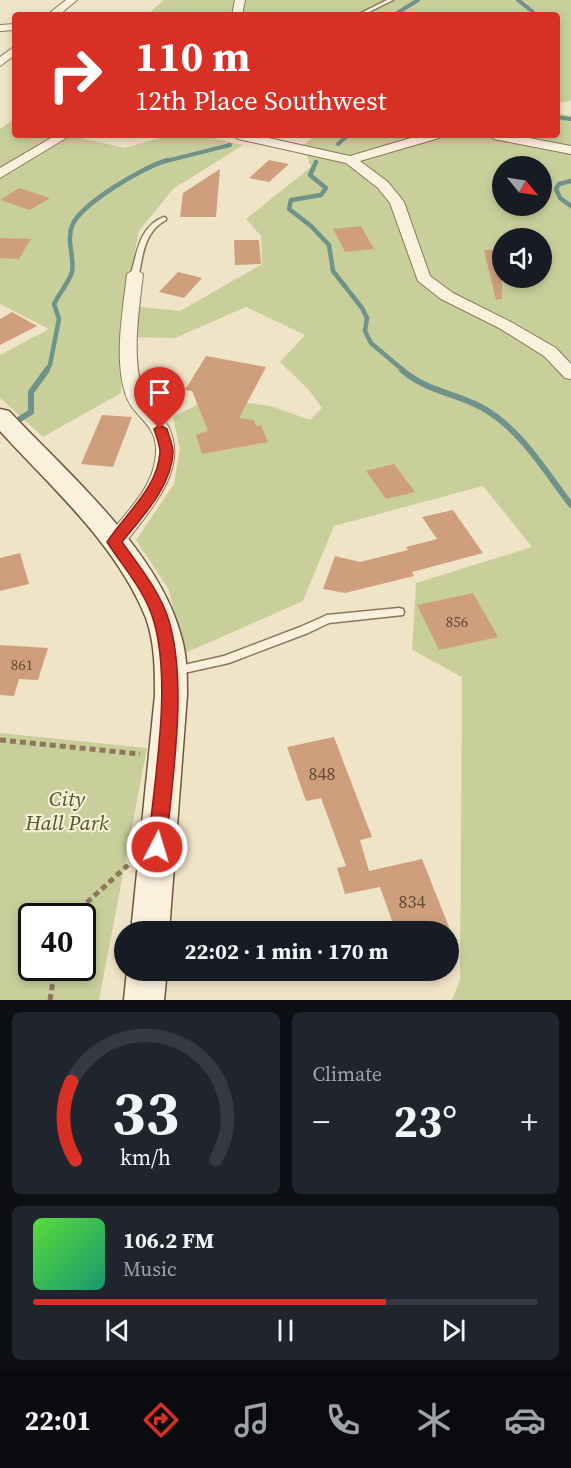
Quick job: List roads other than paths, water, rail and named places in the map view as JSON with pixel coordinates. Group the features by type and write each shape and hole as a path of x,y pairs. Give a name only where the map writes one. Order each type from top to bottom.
{"street":[{"path":"56,12 72,0"},
{"path":"0,63 12,52"},
{"path":"0,174 60,138"},
{"path":"253,138 350,160 383,185 397,202 423,278 447,296 505,325 550,352 571,374"},
{"path":"350,160 425,138"},
{"path":"509,138 571,150"},
{"path":"115,542 150,496 163,470 167,451 160,429 135,395 131,373 131,308 135,274"},
{"path":"0,416 115,542 145,587 161,620 170,672 169,713 151,921"},
{"path":"144,1000 146,981"}],"lane":[{"path":"365,12 391,0"},
{"path":"135,274 144,237 152,226 164,219"},
{"path":"170,672 236,656 327,619 399,612"}],"waterway":[{"path":"399,12 418,0"},
{"path":"518,0 533,12"},
{"path":"560,118 571,119"},
{"path":"338,144 345,138"},
{"path":"165,161 230,145"},
{"path":"46,371 50,365 59,319 54,304 72,272 70,232 77,217 114,187 165,161"},
{"path":"316,162 310,175 326,188 321,195 291,200 289,209 311,226 329,245 333,271 362,308 367,318 365,331 371,343 404,371"},
{"path":"571,181 559,184 556,189 560,198 571,206"},
{"path":"20,419 31,412 31,392 47,370"},
{"path":"402,370 421,383 481,407 508,426 531,451 571,505"}],"park label":[{"name":"City Hall Park","path":"67,810"}]}
